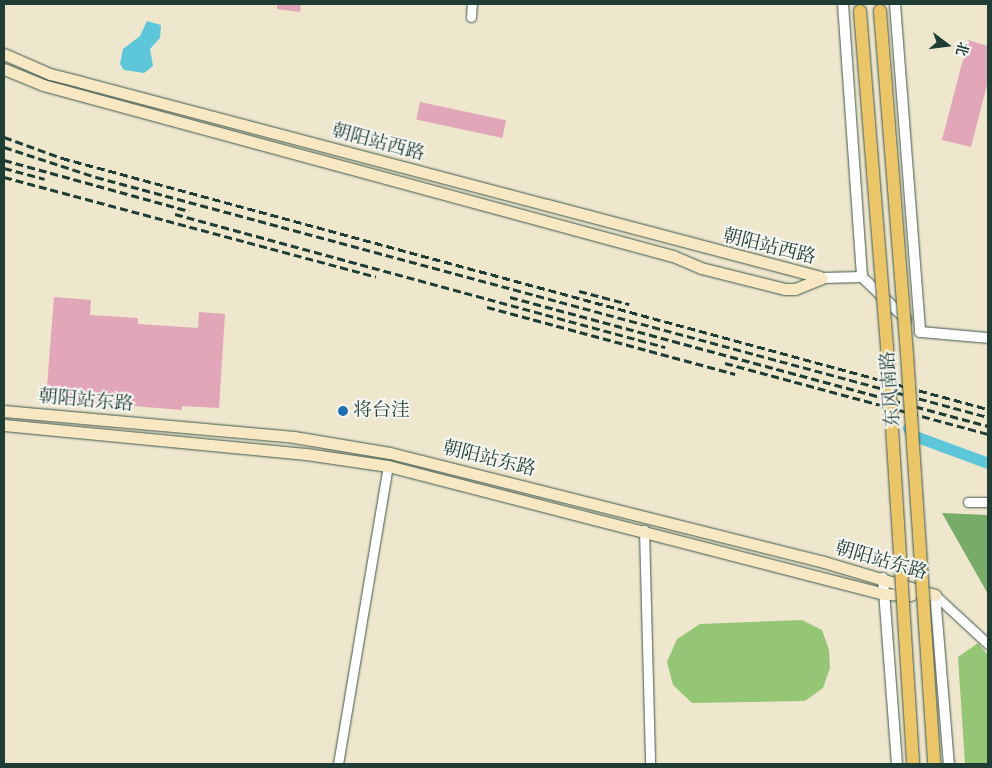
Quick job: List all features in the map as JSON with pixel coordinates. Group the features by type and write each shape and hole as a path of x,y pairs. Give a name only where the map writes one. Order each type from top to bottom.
{"main road":[{"name":"东风南路","path":"860,11 887,348 913,764"},
{"name":"东风南路","path":"880,11 907,354 934,764"},
{"name":"朝阳站西路","path":"4,54 50,74 822,278"},
{"name":"朝阳站西路","path":"4,69 43,85 672,256 700,268 785,289 794,289 822,278"},
{"name":"朝阳站东路","path":"4,411 333,442 452,468 884,578 935,595"},
{"name":"朝阳站东路","path":"4,425 306,454 388,466 644,530 884,594 935,595"}],"street":[{"path":"471,17 472,4"},
{"path":"843,4 862,277 920,332 988,338"},
{"path":"895,4 920,332"},
{"path":"822,278 862,277"},
{"path":"338,764 388,466"},
{"path":"968,502 988,502"},
{"path":"644,530 650,764"},
{"path":"884,578 897,764"},
{"path":"935,595 988,644"},
{"path":"935,595 949,764"}],"green space":[{"path":"942,513 988,515 988,594"},
{"path":"802,620 822,630 829,650 830,668 823,688 805,701 692,703 673,685 667,662 677,639 700,624"},
{"path":"978,643 988,655 988,764 965,764 958,657"}],"water":[{"path":"147,21 161,25 160,38 150,49 153,66 144,73 124,70 120,64 123,49 140,36"}],"building":[{"path":"277,4 301,4 300,12 277,9"},
{"path":"968,40 988,46 988,81 971,147 942,140"},
{"path":"420,102 506,120 502,138 416,120"},
{"path":"54,297 91,300 90,315 138,318 138,324 198,328 199,312 225,314 219,408 182,406 182,410 46,399"}],"waterway":[{"path":"908,428 912,435 988,463"}],"railway":[{"path":"4,137 62,158 988,409"},
{"path":"4,147 96,177 988,417"},
{"path":"4,160 189,211"},
{"path":"4,168 45,179"},
{"path":"4,177 376,277"},
{"path":"175,214 665,347"},
{"path":"579,291 629,304"},
{"path":"510,297 988,426"},
{"path":"487,307 735,374"},
{"path":"725,363 988,434"}],"place":[{"name":"将台洼","path":"343,411"}]}
